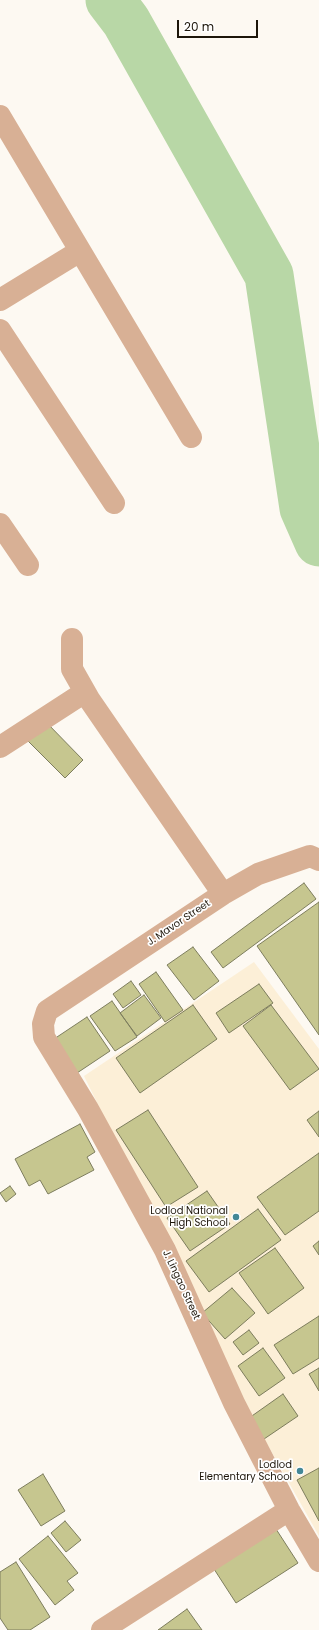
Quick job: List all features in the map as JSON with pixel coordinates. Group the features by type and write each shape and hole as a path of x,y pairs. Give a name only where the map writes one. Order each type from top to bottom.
{"street":[{"path":"0,116 191,438"},
{"path":"0,300 80,251"},
{"path":"0,330 114,503"},
{"path":"0,524 28,565"},
{"path":"72,639 72,668 85,692 223,894"},
{"path":"0,747 85,692"},
{"name":"J. Mavor Street","path":"47,1011 223,894 258,874 310,856 319,860"},
{"name":"J. Lingao Street","path":"47,1011 43,1024 44,1037 88,1109 165,1250 234,1403 289,1510 319,1561"},
{"path":"102,1630 289,1510"}],"shaded area":[{"name":"Lodlod National High School","path":"254,962 319,1049 319,1536 245,1405 84,1076"}],"building":[{"path":"44,720 83,760 65,778 25,738"},
{"path":"304,883 316,899 223,968 211,952"},
{"path":"319,902 319,1035 257,946"},
{"path":"193,947 219,981 194,1000 167,965"},
{"path":"156,972 183,1010 165,1022 139,984"},
{"path":"131,981 141,995 123,1008 113,994"},
{"path":"259,984 273,1003 229,1033 216,1013"},
{"path":"144,995 161,1018 137,1036 120,1013"},
{"path":"112,1001 137,1037 115,1051 90,1016"},
{"path":"193,1005 217,1039 140,1093 116,1058"},
{"path":"271,1005 319,1069 290,1090 243,1026"},
{"path":"87,1017 110,1051 77,1073 54,1039"},
{"path":"148,1110 198,1187 166,1207 116,1130"},
{"path":"319,1111 319,1137 307,1120"},
{"path":"80,1124 95,1152 87,1157 94,1170 48,1194 40,1180 29,1186 15,1159"},
{"path":"319,1153 319,1211 285,1235 257,1197"},
{"path":"10,1186 16,1194 6,1202 0,1193"},
{"path":"207,1191 230,1224 190,1251 167,1218"},
{"path":"258,1209 281,1240 209,1292 186,1261"},
{"path":"319,1241 319,1255 313,1246"},
{"path":"275,1248 304,1288 268,1314 239,1273"},
{"path":"232,1288 255,1313 225,1339 202,1313"},
{"path":"319,1316 319,1358 293,1374 274,1345"},
{"path":"249,1330 259,1343 243,1355 233,1342"},
{"path":"263,1348 285,1378 259,1396 238,1366"},
{"path":"319,1368 319,1391 309,1374"},
{"path":"283,1394 298,1416 264,1439 249,1418"},
{"path":"319,1468 319,1521 297,1480"},
{"path":"43,1474 65,1511 41,1526 18,1490"},
{"path":"65,1521 81,1540 66,1552 51,1533"},
{"path":"276,1529 298,1563 236,1603 214,1569"},
{"path":"48,1536 78,1573 67,1581 74,1590 55,1605 19,1559"},
{"path":"16,1562 50,1617 30,1630 8,1630 0,1618 0,1572"},
{"path":"187,1609 202,1630 158,1630"}],"waterway":[{"path":"110,0 126,21 269,275 304,508 319,542"}],"place":[{"name":"Lodlod National High School","path":"236,1217"},
{"name":"Lodlod Elementary School","path":"300,1471"}]}
